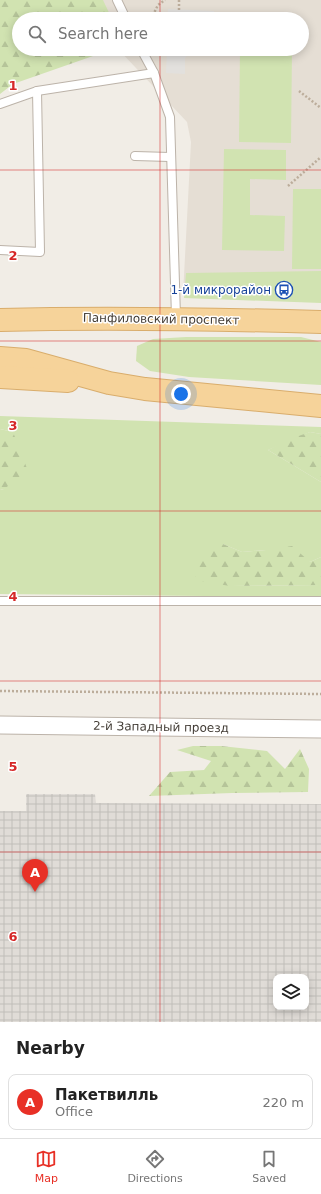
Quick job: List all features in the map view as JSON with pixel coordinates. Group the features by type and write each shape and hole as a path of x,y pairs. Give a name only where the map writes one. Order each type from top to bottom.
{"main road":[{"path":"0,309 57,318"},
{"name":"Панфиловский проспект","path":"0,320 57,318 176,318 321,322"},
{"path":"0,358 26,360 109,383 145,389 321,406"},
{"path":"0,377 109,383"}],"street":[{"name":"2-й Западный проезд","path":"0,725 321,729"}],"lane":[{"path":"117,0 123,12"},
{"path":"145,56 154,73 170,117 176,318"},
{"path":"0,104 37,91 154,73"},
{"path":"0,250 40,252 37,91"},
{"path":"135,156 170,157"},
{"path":"0,601 321,601"}],"path":[{"path":"154,12 158,5 165,0"},
{"path":"179,0 180,12"},
{"path":"299,91 321,108"},
{"path":"288,186 321,157"},
{"path":"0,691 321,694"}],"shaded area":[{"name":"1-й микрорайон","path":"93,0 321,0 321,301 183,295 191,142 187,122 125,56 309,56 309,12 97,12"},
{"path":"168,9 214,11 214,12 168,12"},
{"path":"167,56 187,56 185,58 185,74 166,73"},
{"path":"26,794 95,794 96,803 321,804 321,1022 0,1022 0,811 26,811"}],"green space":[{"path":"0,0 103,0 109,12 12,12 12,56 93,56 13,84 0,94"},
{"path":"240,56 292,56 291,143 239,142"},
{"path":"224,149 286,150 286,180 250,179 250,215 285,216 284,251 222,250"},
{"path":"293,189 321,189 321,269 292,269"},
{"path":"321,271 321,303 184,298 186,273"},
{"path":"186,337 301,337 321,342 321,385 189,377 150,371 136,361 137,346 153,339"},
{"path":"0,416 321,427 321,434 310,432 268,450 321,482 321,557 310,562 266,550 242,552 223,544 230,586 321,585 321,597 0,594 0,490 4,489 13,432 0,429"},
{"path":"0,429 13,432 28,471 4,489 0,490"},
{"path":"310,432 321,434 321,482 268,450 287,440"},
{"path":"223,544 242,552 292,546 310,562 321,557 321,585 230,586 194,580 206,548"},
{"path":"193,746 221,746 267,751 285,769 300,749 309,769 308,792 149,796 170,772 204,770 211,761 177,750"}],"place":[{"name":"1-й микрорайон","path":"284,290"},
{"name":"Пакетвилль","path":"35,892"}]}
